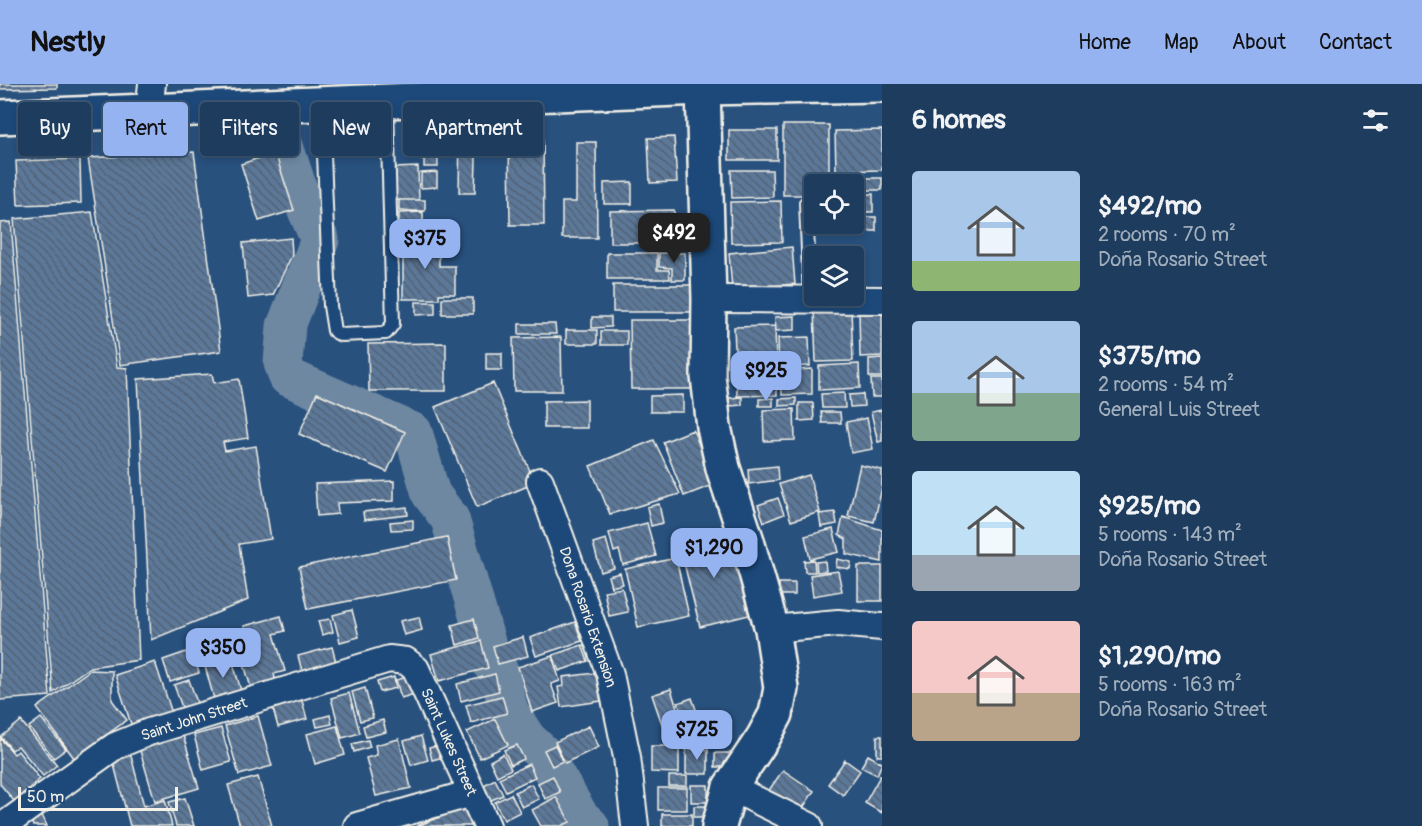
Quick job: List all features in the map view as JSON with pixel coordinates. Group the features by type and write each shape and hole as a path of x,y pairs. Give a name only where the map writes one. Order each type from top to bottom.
{"main road":[{"path":"333,102 402,96 494,96 703,88 882,85"},
{"path":"703,88 709,299 708,375 714,427 723,468 772,629 781,688 776,714 730,787 719,826"},
{"path":"0,117 151,97 311,103"}],"street":[{"path":"709,299 804,299"},
{"path":"864,300 882,300"},
{"name":"Dona Rosario Extension","path":"540,481 610,674 627,756 635,826"},
{"path":"772,629 838,622 882,627"},
{"name":"Saint John Street","path":"3,826 115,746 149,732 389,659 406,661"},
{"name":"Saint Lukes Street","path":"406,661 416,669 487,826"},
{"path":"730,787 809,826"},
{"path":"357,826 472,793"}],"lane":[{"path":"324,156 330,306 334,331 341,335 386,333 393,324 402,96"}],"building":[{"path":"0,84 57,84 57,88 0,89"},
{"path":"783,125 829,125 829,174 804,174 804,195 783,195"},
{"path":"729,130 777,130 777,160 729,160"},
{"path":"882,130 882,170 836,171 835,131"},
{"path":"674,137 677,182 650,183 648,138"},
{"path":"543,138 544,225 510,225 509,156 543,156"},
{"path":"576,142 596,142 597,238 562,238 562,202 576,202"},
{"path":"188,152 194,152 221,351 120,365 88,158 188,156"},
{"path":"266,156 276,156 294,210 259,221 241,164"},
{"path":"415,156 438,156 438,167 424,167 424,159 415,159"},
{"path":"460,156 476,156 475,193 459,193"},
{"path":"80,159 81,203 18,205 16,161"},
{"path":"418,167 419,200 393,200 393,168"},
{"path":"731,170 772,170 773,197 732,198"},
{"path":"437,172 437,187 421,188 421,173"},
{"path":"864,178 882,178 882,190 864,190"},
{"path":"632,182 632,204 604,204 604,183"},
{"path":"864,194 873,194 873,212 864,212"},
{"path":"399,200 425,200 425,211 399,211"},
{"path":"781,201 782,242 731,243 730,202"},
{"path":"674,210 674,243 610,243 610,211"},
{"path":"92,212 117,367 127,368 139,660 90,667 53,693 14,219"},
{"path":"423,212 423,234 399,235 399,213"},
{"path":"864,217 876,217 876,231 864,231"},
{"path":"11,222 50,696 0,700 0,223"},
{"path":"403,237 439,237 439,266 455,266 455,294 439,294 439,299 403,299"},
{"path":"291,238 292,255 273,295 248,298 243,243"},
{"path":"792,247 795,284 732,289 729,253"},
{"path":"607,253 657,253 657,270 669,270 670,279 607,279"},
{"path":"659,253 685,253 685,280 672,280 672,268 659,267"},
{"path":"613,285 692,285 692,312 613,312"},
{"path":"442,298 473,298 473,314 442,314"},
{"path":"416,302 435,302 435,314 416,315"},
{"path":"851,309 853,361 816,362 814,310"},
{"path":"882,313 882,356 860,357 859,314"},
{"path":"795,316 795,330 776,331 775,317"},
{"path":"592,317 611,317 611,327 592,328"},
{"path":"630,320 696,320 697,389 631,389"},
{"path":"519,324 555,324 556,334 519,334"},
{"path":"775,326 777,395 737,396 734,327"},
{"path":"566,330 597,330 597,344 566,344"},
{"path":"601,331 627,331 627,345 601,345"},
{"path":"561,337 562,391 514,391 513,338"},
{"path":"809,337 810,366 779,367 778,338"},
{"path":"446,343 446,391 369,391 368,344"},
{"path":"486,353 502,353 502,370 486,370"},
{"path":"882,358 882,377 869,377 869,359"},
{"path":"859,364 860,388 819,390 819,366"},
{"path":"812,369 812,394 782,395 781,371"},
{"path":"212,374 214,383 239,379 248,438 223,442 225,451 256,446 271,539 239,544 248,600 151,640 138,379"},
{"path":"871,379 882,379 882,397 872,397"},
{"path":"493,383 535,483 477,507 435,407"},
{"path":"317,393 405,432 387,472 299,434"},
{"path":"844,393 845,408 822,408 821,394"},
{"path":"863,394 864,406 850,407 849,395"},
{"path":"683,395 683,412 650,412 650,396"},
{"path":"742,397 742,405 730,406 729,398"},
{"path":"773,398 773,406 759,406 759,399"},
{"path":"796,398 796,405 779,406 779,399"},
{"path":"587,400 587,428 544,428 544,401"},
{"path":"799,403 813,403 814,420 799,421"},
{"path":"794,409 795,440 764,441 763,410"},
{"path":"882,410 882,441 878,442 871,412"},
{"path":"821,412 840,412 841,423 822,423"},
{"path":"867,418 873,449 851,453 846,422"},
{"path":"693,430 715,484 684,496 663,442"},
{"path":"654,440 680,494 610,514 590,466"},
{"path":"860,465 882,470 882,488 874,522 848,516"},
{"path":"777,466 778,480 749,484 748,469"},
{"path":"809,475 820,512 791,521 779,484"},
{"path":"394,481 394,501 337,503 338,514 317,516 315,484"},
{"path":"778,498 784,514 764,522 758,505"},
{"path":"659,504 663,523 651,526 647,507"},
{"path":"407,507 408,515 364,520 363,512"},
{"path":"835,512 837,524 821,527 819,514"},
{"path":"843,517 882,530 882,562 846,554 846,539 839,535"},
{"path":"413,520 413,529 391,530 390,522"},
{"path":"647,523 656,556 623,565 619,550 614,552 609,533"},
{"path":"833,529 839,552 810,559 805,536"},
{"path":"728,531 749,615 700,627 679,543"},
{"path":"447,537 456,580 308,609 299,567"},
{"path":"606,539 614,568 601,572 593,543"},
{"path":"676,558 689,616 638,627 625,569"},
{"path":"837,559 851,562 850,569 836,567"},
{"path":"814,560 815,572 805,572 804,561"},
{"path":"825,561 826,571 817,572 816,562"},
{"path":"858,566 882,566 882,601 858,601"},
{"path":"838,571 842,591 813,596 810,575"},
{"path":"620,573 623,584 611,587 608,576"},
{"path":"779,583 795,583 795,595 779,595"},
{"path":"622,588 628,612 609,616 604,591"},
{"path":"352,610 359,637 340,642 333,615"},
{"path":"281,616 285,631 274,634 285,671 274,674 276,682 251,688 238,643 248,641 244,626"},
{"path":"419,617 422,630 404,635 400,621"},
{"path":"330,619 333,632 322,635 318,621"},
{"path":"474,619 479,638 457,645 452,625"},
{"path":"575,622 582,641 536,656 530,638"},
{"path":"523,637 528,656 498,664 493,646"},
{"path":"481,641 488,668 439,681 431,654"},
{"path":"582,645 588,661 559,671 553,655"},
{"path":"332,647 339,673 305,682 298,656"},
{"path":"192,650 199,673 170,682 163,660"},
{"path":"231,656 242,694 215,702 204,663"},
{"path":"552,656 560,681 551,684 558,703 532,712 518,667"},
{"path":"155,662 172,713 132,727 115,675"},
{"path":"90,670 112,671 112,700 127,720 74,758 37,708"},
{"path":"603,672 604,684 598,685 601,701 561,707 558,687 564,686 563,677"},
{"path":"495,674 499,691 461,701 457,684"},
{"path":"416,675 421,692 401,698 396,680"},
{"path":"394,677 396,688 380,692 377,682"},
{"path":"189,680 198,705 183,710 174,685"},
{"path":"365,688 373,718 360,721 352,692"},
{"path":"671,689 680,718 662,724 652,695"},
{"path":"349,693 360,733 342,738 331,698"},
{"path":"502,696 507,713 471,723 466,705"},
{"path":"301,697 307,719 278,727 272,705"},
{"path":"692,698 698,715 684,720 678,703"},
{"path":"330,715 332,724 317,727 315,719"},
{"path":"258,716 272,766 239,775 225,726"},
{"path":"41,718 66,749 54,758 29,727"},
{"path":"495,719 508,745 480,758 467,732"},
{"path":"383,720 386,732 366,737 363,726"},
{"path":"21,721 57,765 43,776 18,746 12,750 1,737"},
{"path":"337,726 345,755 315,764 307,734"},
{"path":"589,726 599,747 565,763 555,742"},
{"path":"221,728 231,762 203,770 194,735"},
{"path":"182,732 199,788 155,801 138,744"},
{"path":"421,736 428,760 411,765 404,741"},
{"path":"877,736 882,736 882,756 877,756"},
{"path":"0,738 14,754 18,751 40,779 14,801 0,784"},
{"path":"399,739 411,788 376,796 366,758 377,755 375,745"},
{"path":"368,740 370,747 354,752 352,744"},
{"path":"444,744 447,756 432,760 429,748"},
{"path":"517,745 524,759 511,765 504,750"},
{"path":"555,745 563,761 552,766 544,750"},
{"path":"651,746 679,746 679,773 651,772"},
{"path":"686,749 708,749 708,774 686,774"},
{"path":"130,752 144,806 165,800 172,826 130,826 112,757"},
{"path":"715,753 733,753 733,767 715,767"},
{"path":"503,754 511,769 497,776 490,761"},
{"path":"868,755 882,763 877,775 861,767"},
{"path":"845,760 860,771 843,795 828,784"},
{"path":"529,764 535,777 506,791 499,778"},
{"path":"783,770 814,791 799,814 767,793"},
{"path":"553,776 560,792 545,799 538,783"},
{"path":"669,776 687,776 687,786 669,786"},
{"path":"880,776 882,777 882,813 865,803"},
{"path":"258,777 272,826 240,826 228,785"},
{"path":"495,779 503,795 489,801 482,786"},
{"path":"531,784 539,799 522,807 515,792"},
{"path":"691,785 708,785 708,802 691,802"},
{"path":"658,788 687,788 687,810 658,810"},
{"path":"511,794 520,812 504,820 495,802"},
{"path":"556,797 570,822 561,826 541,826 532,810"},
{"path":"185,798 194,826 176,826 169,802"},
{"path":"694,806 709,806 709,817 694,817"},
{"path":"466,807 474,826 417,826"},
{"path":"41,813 47,826 33,826 30,817"},
{"path":"662,814 692,814 692,826 662,826"}],"waterway":[{"path":"287,156 299,192 320,240 286,326 283,363 288,377 413,432 431,494 450,519 493,666 498,669 509,711 527,739 542,753 580,817 590,826"}]}
